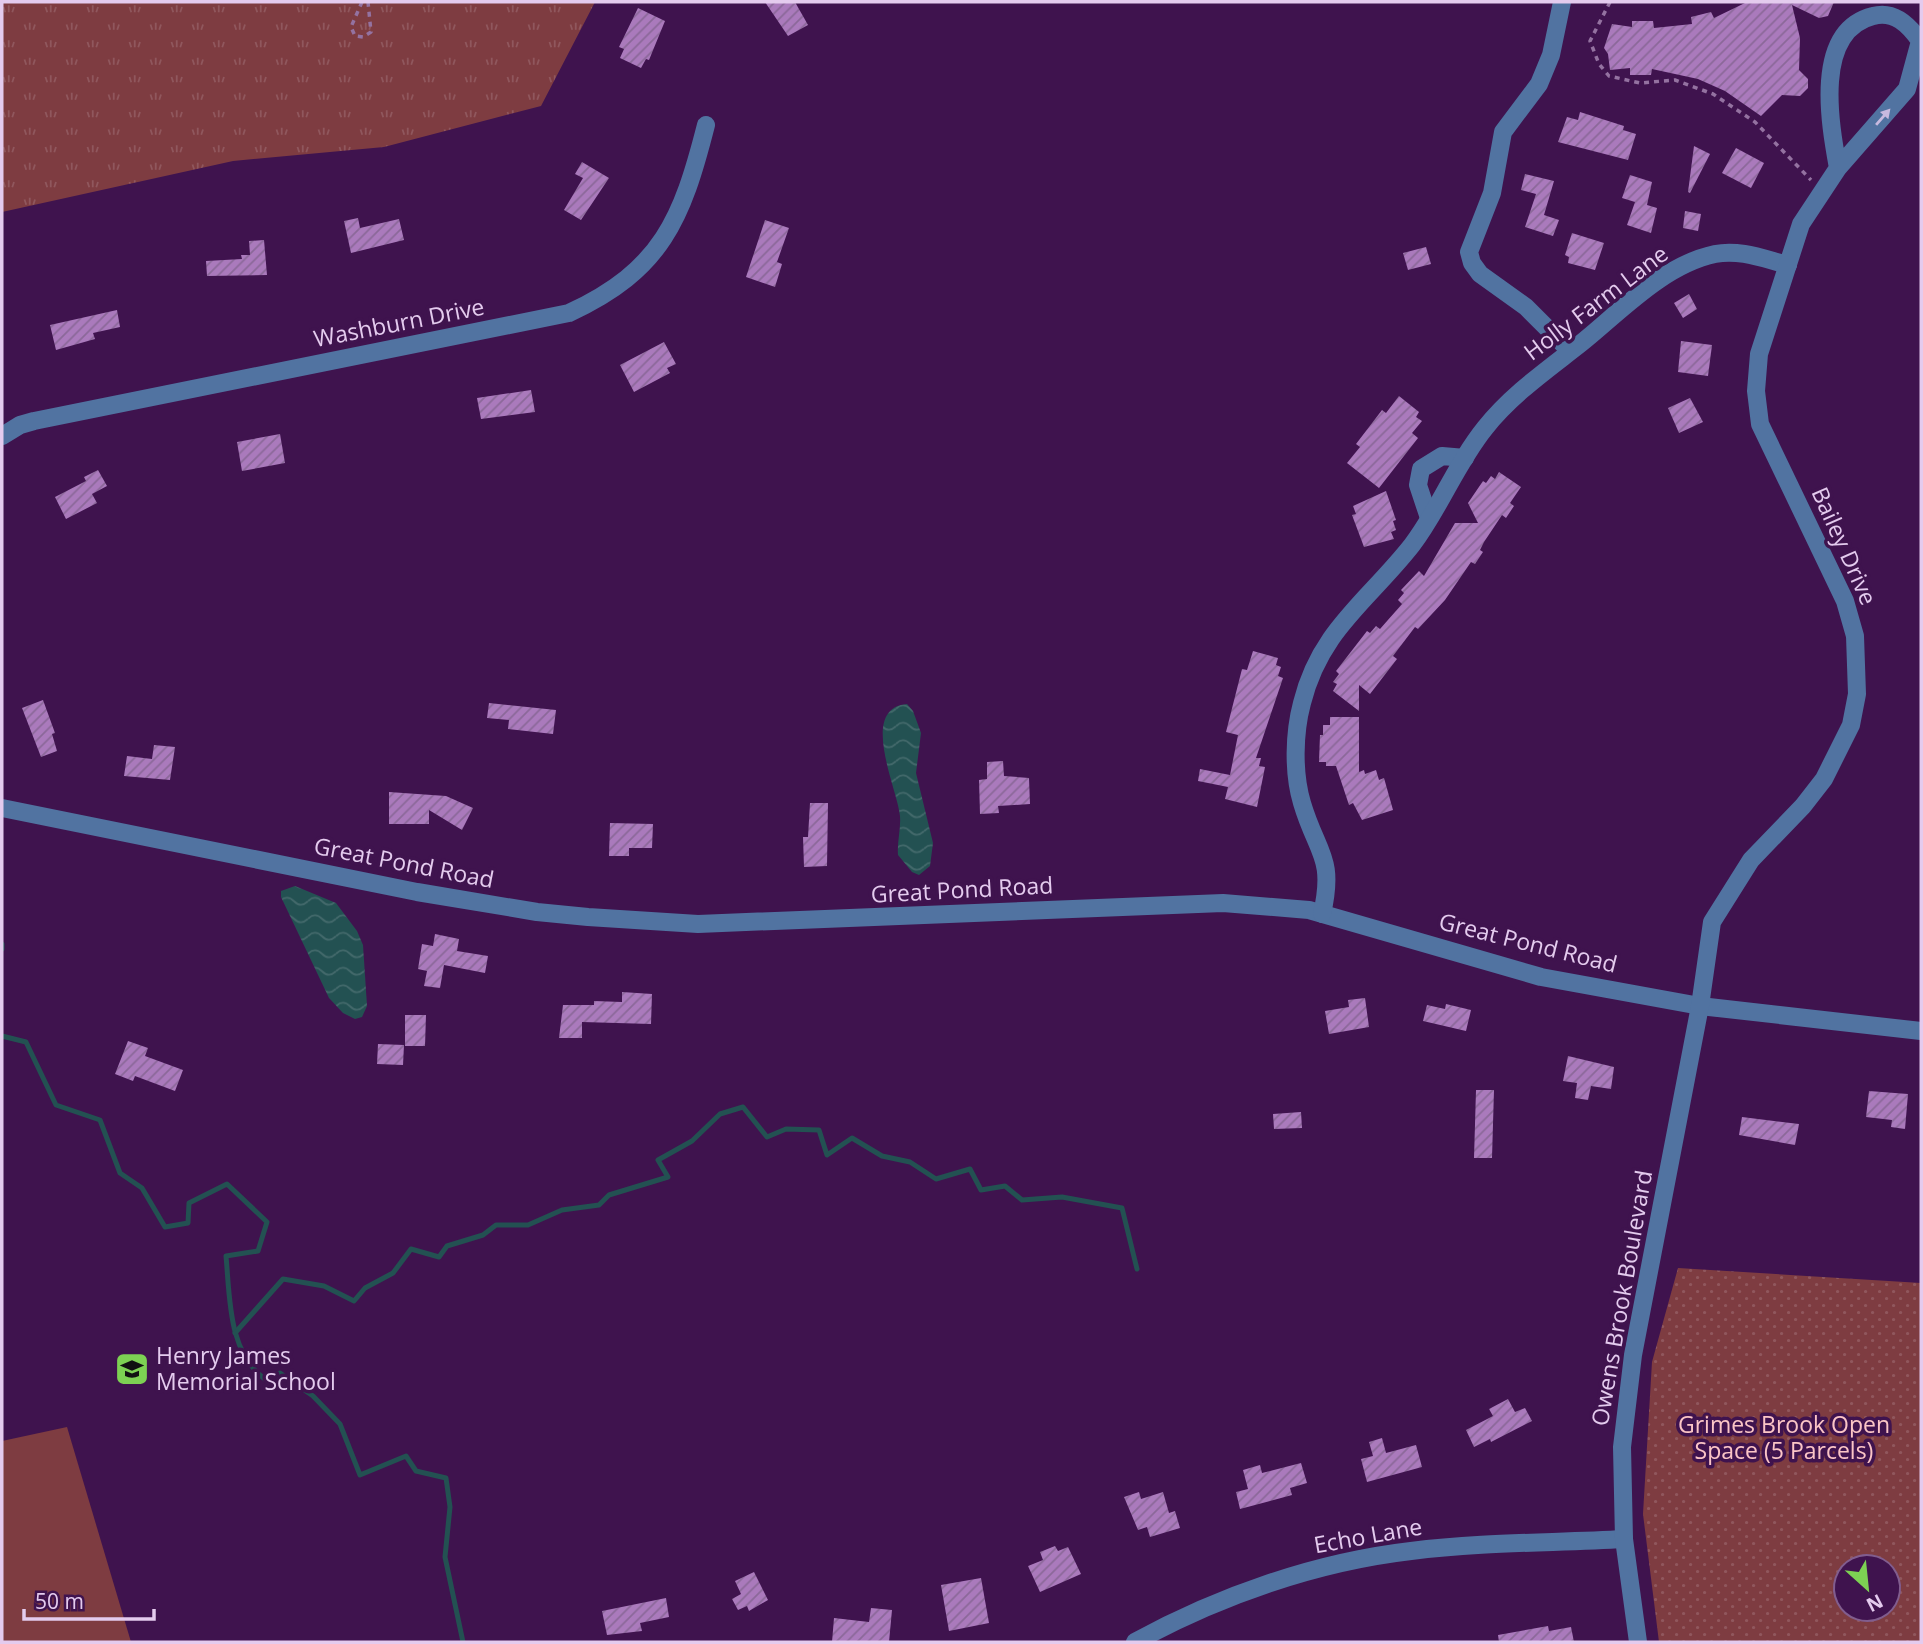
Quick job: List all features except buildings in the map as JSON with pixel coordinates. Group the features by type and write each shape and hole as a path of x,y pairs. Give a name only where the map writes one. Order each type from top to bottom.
{"street":[{"path":"1562,2 1551,55 1539,84 1503,132 1492,193 1471,240 1469,252 1480,274 1535,315 1570,351"},
{"name":"Bailey Drive","path":"1700,1006 1713,922 1751,860 1804,806 1824,779 1851,725 1857,694 1855,636 1845,601 1760,424 1756,391 1759,354 1801,224 1838,168 1907,89 1920,41 1907,23 1882,13 1866,17 1847,28 1838,49 1829,87 1828,110 1838,168"},
{"name":"Washburn Drive","path":"2,436 20,425 34,421 569,313 595,301 652,257 672,226 691,186 706,125"},
{"name":"Holly Farm Lane","path":"1322,914 1328,872 1301,802 1296,753 1300,710 1316,660 1340,623 1405,553 1465,458 1502,409 1570,351 1659,280 1692,262 1713,255 1736,253 1788,265"},
{"path":"1429,518 1418,485 1421,469 1442,456 1465,458"},
{"name":"Great Pond Road","path":"2,808 417,892 537,912 588,917 698,924 1223,904 1322,914 1541,977 1700,1006 1921,1031"},
{"name":"Owens Brook Boulevard","path":"1638,1642 1624,1539 1622,1447 1633,1355 1700,1006"},
{"name":"Echo Lane","path":"1135,1642 1200,1611 1299,1574 1411,1551 1624,1539"}],"path":[{"path":"362,2 352,27 355,36 363,37 371,32 368,2"},
{"path":"1610,2 1590,41 1599,64 1609,76 1640,83 1675,80 1713,94 1755,121 1823,191"}],"green space":[{"path":"2,2 595,2 541,106 384,147 233,161 2,212"},
{"name":"Grimes Brook Open Space (5 Parcels)","path":"1678,1268 1921,1283 1921,1642 1659,1642 1643,1514 1652,1362"},
{"path":"67,1427 131,1642 2,1642 2,1441"}],"water":[{"path":"907,704 913,711 921,733 916,773 933,843 930,866 919,875 912,872 898,855 900,816 884,752 885,720 893,709"},
{"path":"295,886 336,903 357,931 363,945 367,1006 362,1017 355,1019 343,1013 329,998 281,897 281,891"}],"waterway":[{"path":"2,944 2,949"},
{"path":"2,1036 26,1042 56,1105 100,1120 120,1173 142,1188 165,1227 188,1223 189,1203 227,1184 267,1222 258,1251 226,1256 233,1324 244,1355 266,1380 280,1373 313,1396 340,1424 360,1475 406,1456 416,1471 446,1478 450,1507 445,1557 463,1642"},
{"path":"235,1333 283,1279 324,1286 354,1301 365,1288 393,1273 411,1249 439,1257 447,1246 483,1235 496,1225 528,1225 562,1210 599,1205 609,1195 668,1177 658,1160 692,1141 720,1114 743,1107 767,1137 786,1129 819,1130 827,1155 852,1138 882,1156 910,1162 936,1179 970,1169 981,1190 1005,1186 1022,1200 1062,1197 1122,1208 1137,1269"}],"place":[{"name":"Henry James Memorial School","path":"132,1369"}]}
